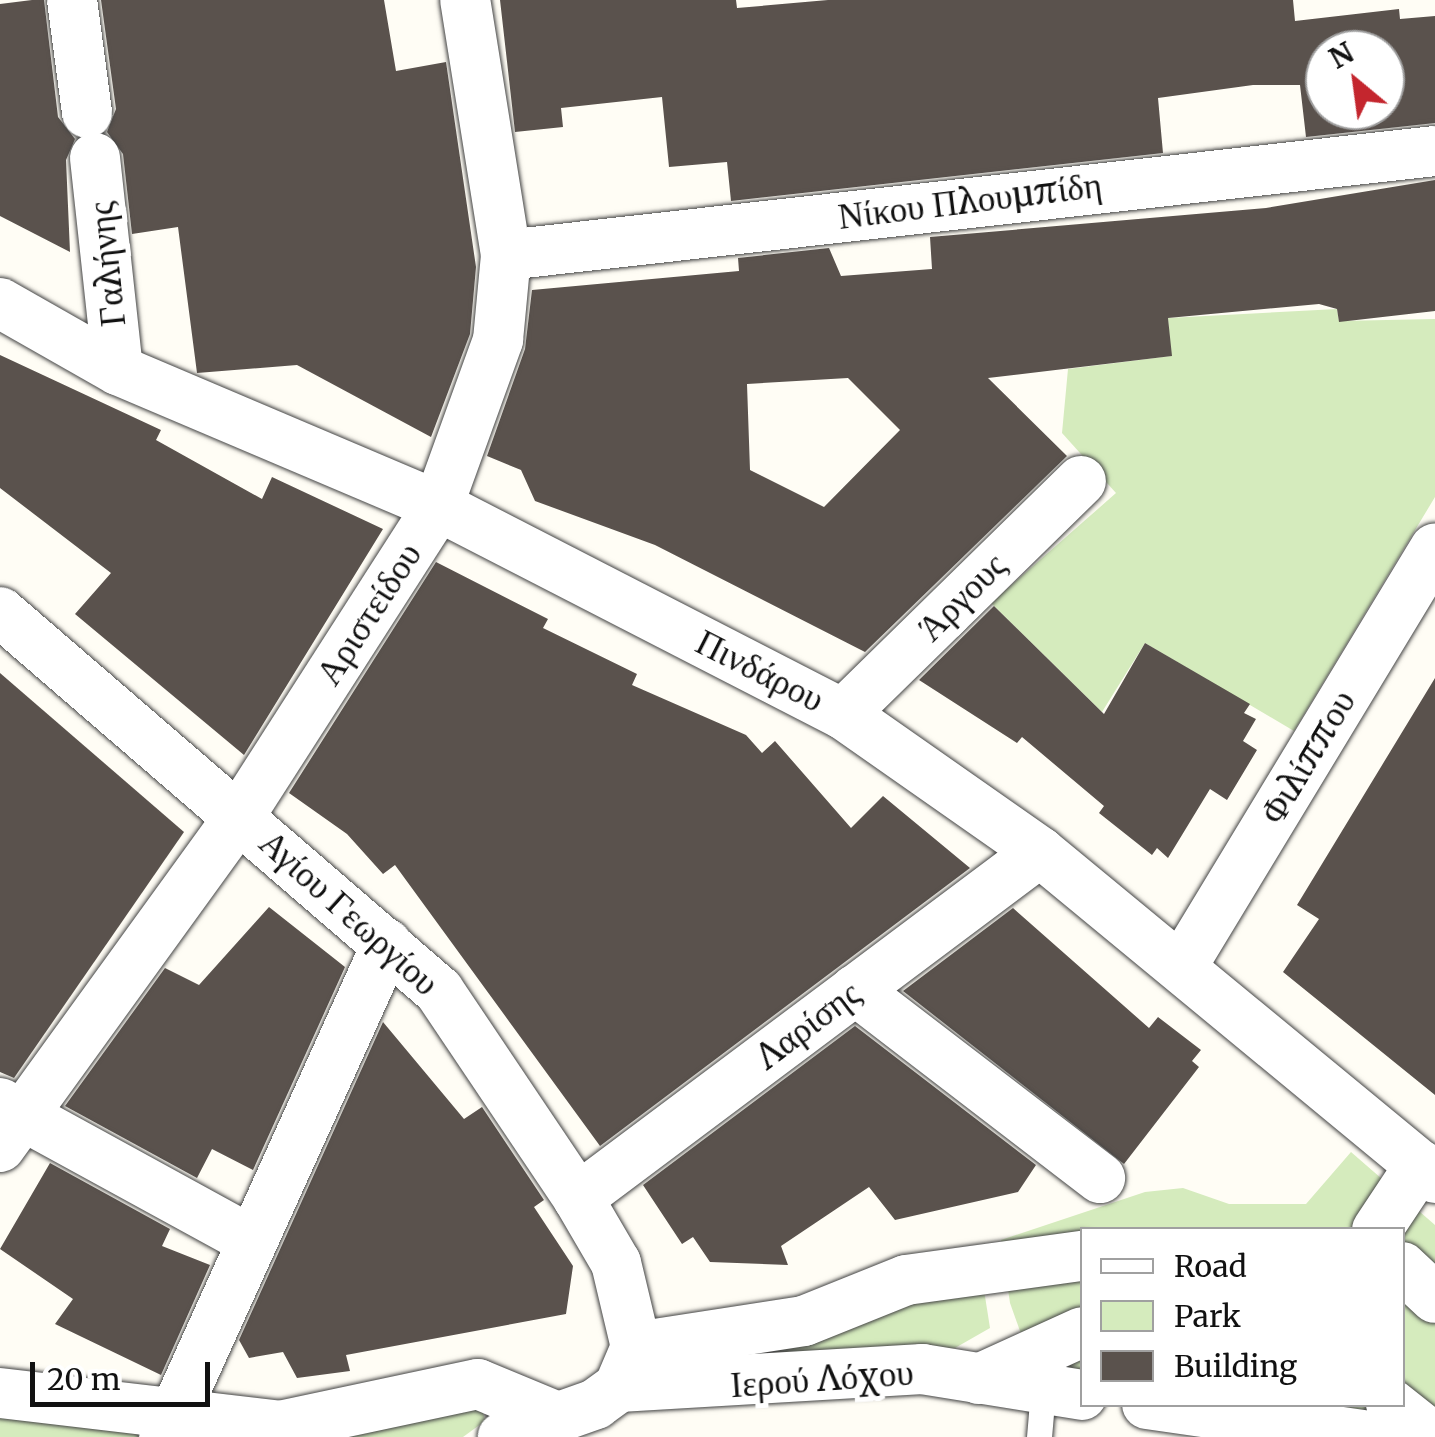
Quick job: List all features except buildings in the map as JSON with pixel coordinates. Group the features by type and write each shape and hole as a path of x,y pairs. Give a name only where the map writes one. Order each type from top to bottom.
{"street":[{"name":"Γαλήνης","path":"72,0 118,370"},
{"name":"Αριστείδου","path":"7,1122 240,815 438,506 498,340 506,255 465,0"},
{"name":"Νίκου Πλουμπίδη","path":"506,255 1435,151"},
{"name":"Πινδάρου","path":"0,303 118,370 438,506 844,714 1040,852 1428,1171"},
{"name":"Άργους","path":"844,714 1080,481"},
{"name":"Φιλίππου","path":"1182,966 1435,549"},
{"name":"Αγίου Γεωργίου","path":"0,612 240,815 439,991 578,1198 616,1263 628,1367"},
{"name":"Λαρίσης","path":"578,1198 1040,852"},
{"path":"168,1428 386,944"},
{"path":"854,990 1100,1178"},
{"path":"7,1122 252,1241"},
{"path":"1380,1227 1428,1171"},
{"path":"503,1437 555,1416 628,1367 804,1321 906,1280 1069,1258 1074,1333 978,1379"},
{"path":"1405,1270 1435,1298"},
{"name":"Ιερού Λόχου","path":"628,1367 922,1369 978,1379 1055,1408"},
{"path":"0,1392 168,1428 335,1420 478,1384 555,1416"},
{"path":"1168,1407 1378,1437"},
{"path":"1395,1407 1433,1437"}],"green space":[{"path":"1337,309 1339,321 1435,319 1435,497 1294,731 1145,643 1102,712 991,603 1116,493 1062,433 1068,369 1171,356 1168,318"},
{"path":"1351,1152 1435,1225 1435,1432 1257,1407 1405,1407 1405,1227 1080,1227 1080,1380 1035,1373 1010,1303 1001,1240 1145,1192 1183,1188 1229,1204 1306,1204"},
{"path":"984,1290 990,1328 955,1348 751,1372 737,1351 908,1294"},
{"path":"0,1402 141,1426 143,1437 0,1437"},
{"path":"482,1407 485,1421 463,1437 297,1437"}]}
